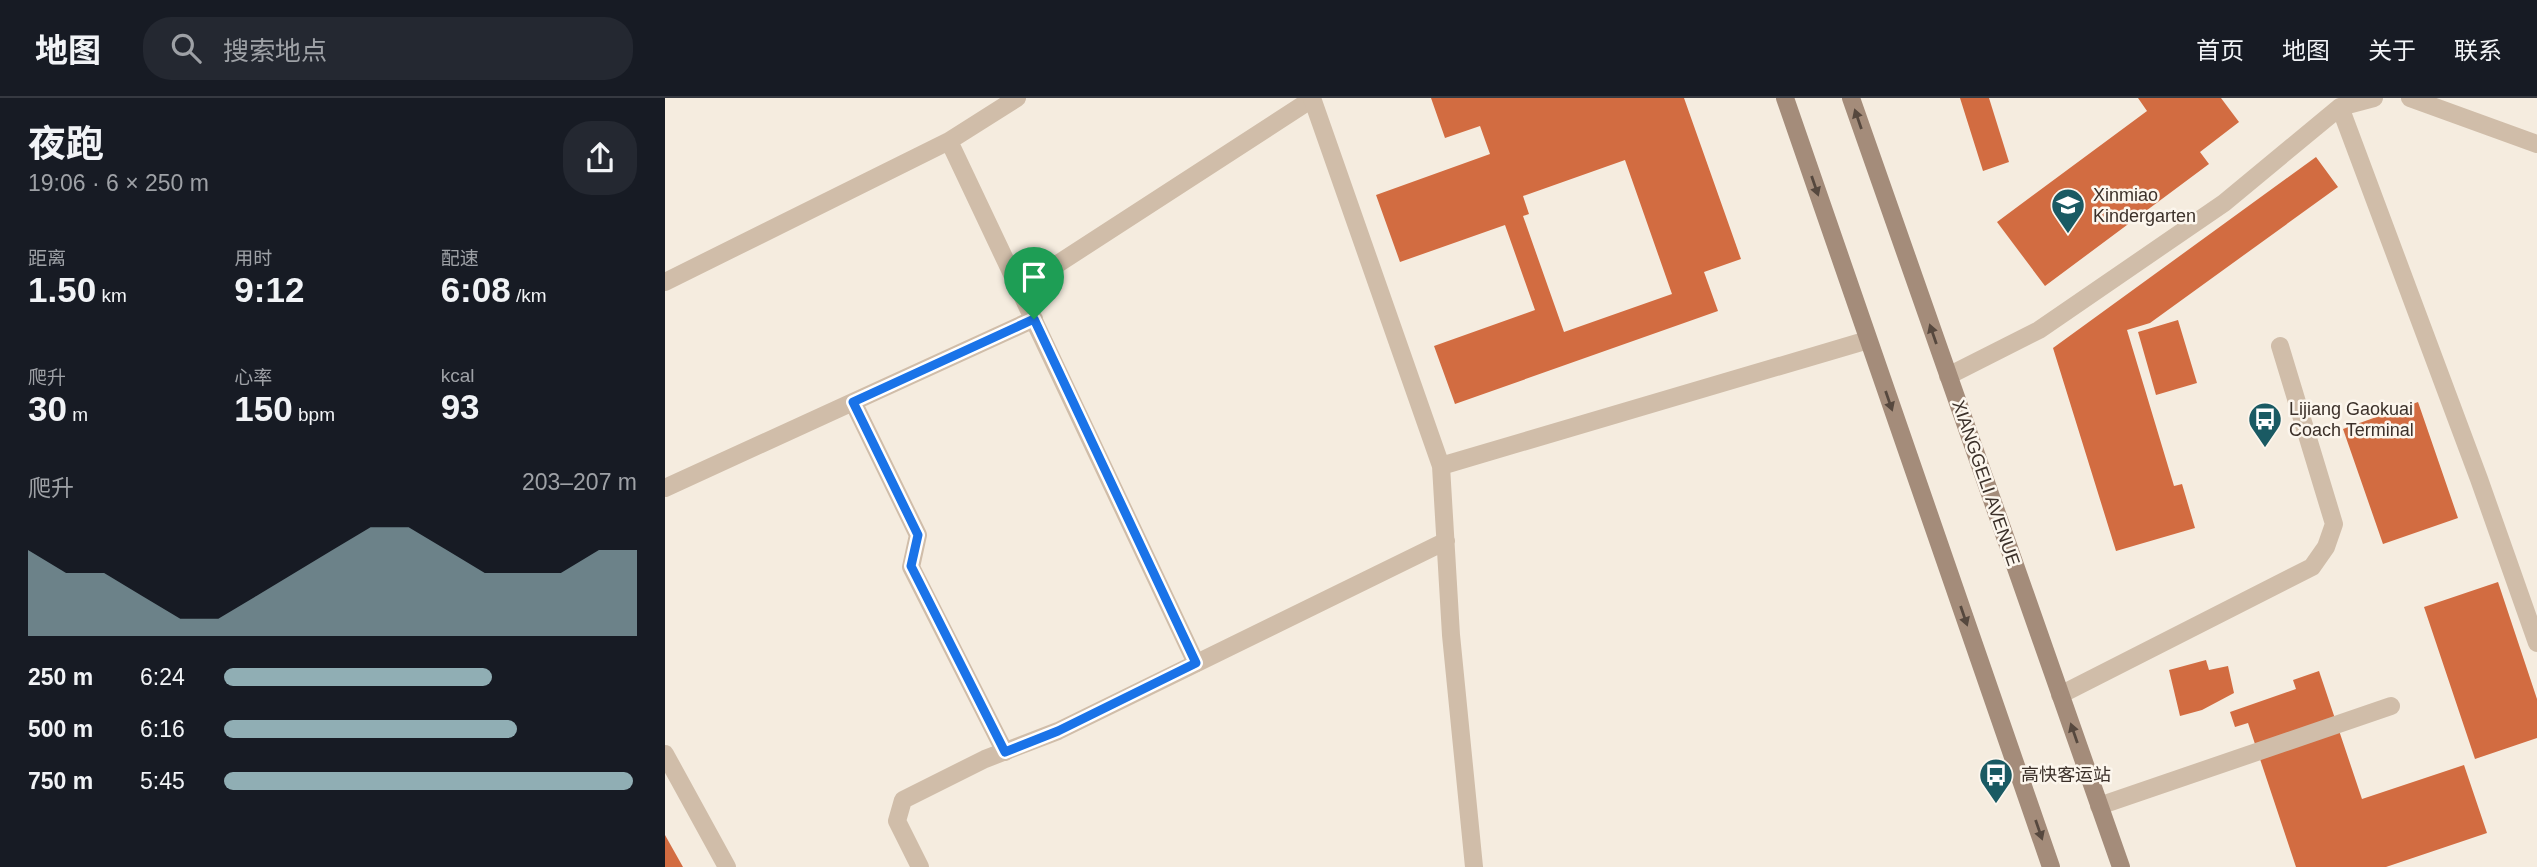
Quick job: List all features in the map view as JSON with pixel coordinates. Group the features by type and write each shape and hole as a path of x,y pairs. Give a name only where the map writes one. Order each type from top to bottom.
{"main road":[{"path":"1784,98 2051,867"},
{"name":"XIANGGELI AVENUE","path":"1851,98 2121,867"}],"street":[{"path":"665,282 950,141 1017,98"},
{"path":"1948,376 2039,330 2224,203 2340,107 2374,98"},
{"path":"2410,98 2537,144"},
{"path":"1019,289 1312,99 1441,466 1451,635 1474,867"},
{"path":"2340,107 2537,643"},
{"path":"950,141 1196,663"},
{"path":"665,488 1034,319"},
{"path":"1441,466 1868,340"},
{"path":"2060,695 2312,567 2326,547 2333,524 2280,346"},
{"path":"853,402 918,535 911,566 1005,752"},
{"path":"920,867 897,821 903,800 985,759 1058,731 1445,541"},
{"path":"2099,806 2391,706"},
{"path":"665,754 727,867"}],"building":[{"path":"1431,98 1684,98 1741,259 1704,272 1718,311 1455,404 1434,346 1535,310 1505,225 1400,262 1376,195 1490,154 1480,126 1445,138","holes":["1625,160 1672,294 1564,332 1523,216 1529,214 1523,196"]},
{"path":"1960,98 1989,98 2009,162 1983,171"},
{"path":"2138,98 2221,98 2239,122 2200,152 2209,164 2045,286 1997,222 2147,111"},
{"path":"2316,157 2338,187 2150,323 2127,330 2174,486 2182,484 2195,528 2116,551 2053,348"},
{"path":"2178,320 2197,383 2156,395 2138,332"},
{"path":"2418,402 2458,518 2383,544 2343,429"},
{"path":"2498,582 2537,699 2537,738 2475,759 2424,607"},
{"path":"2206,660 2209,670 2228,666 2234,693 2202,710 2180,716 2169,670"},
{"path":"2319,671 2362,799 2464,765 2487,833 2386,867 2296,867 2248,723 2235,727 2230,712 2296,689 2293,680"},
{"path":"665,835 683,867 665,867"}],"place":[{"name":"Xinmiao Kindergarten","path":"2068,235"},
{"name":"Lijiang Gaokuai Coach Terminal","path":"2265,449"},
{"name":"高快客运站","path":"1996,805"}],"route":[{"path":"1034,319 1196,663 1058,731 1005,752 911,566 918,535 853,402 1034,319"}]}
